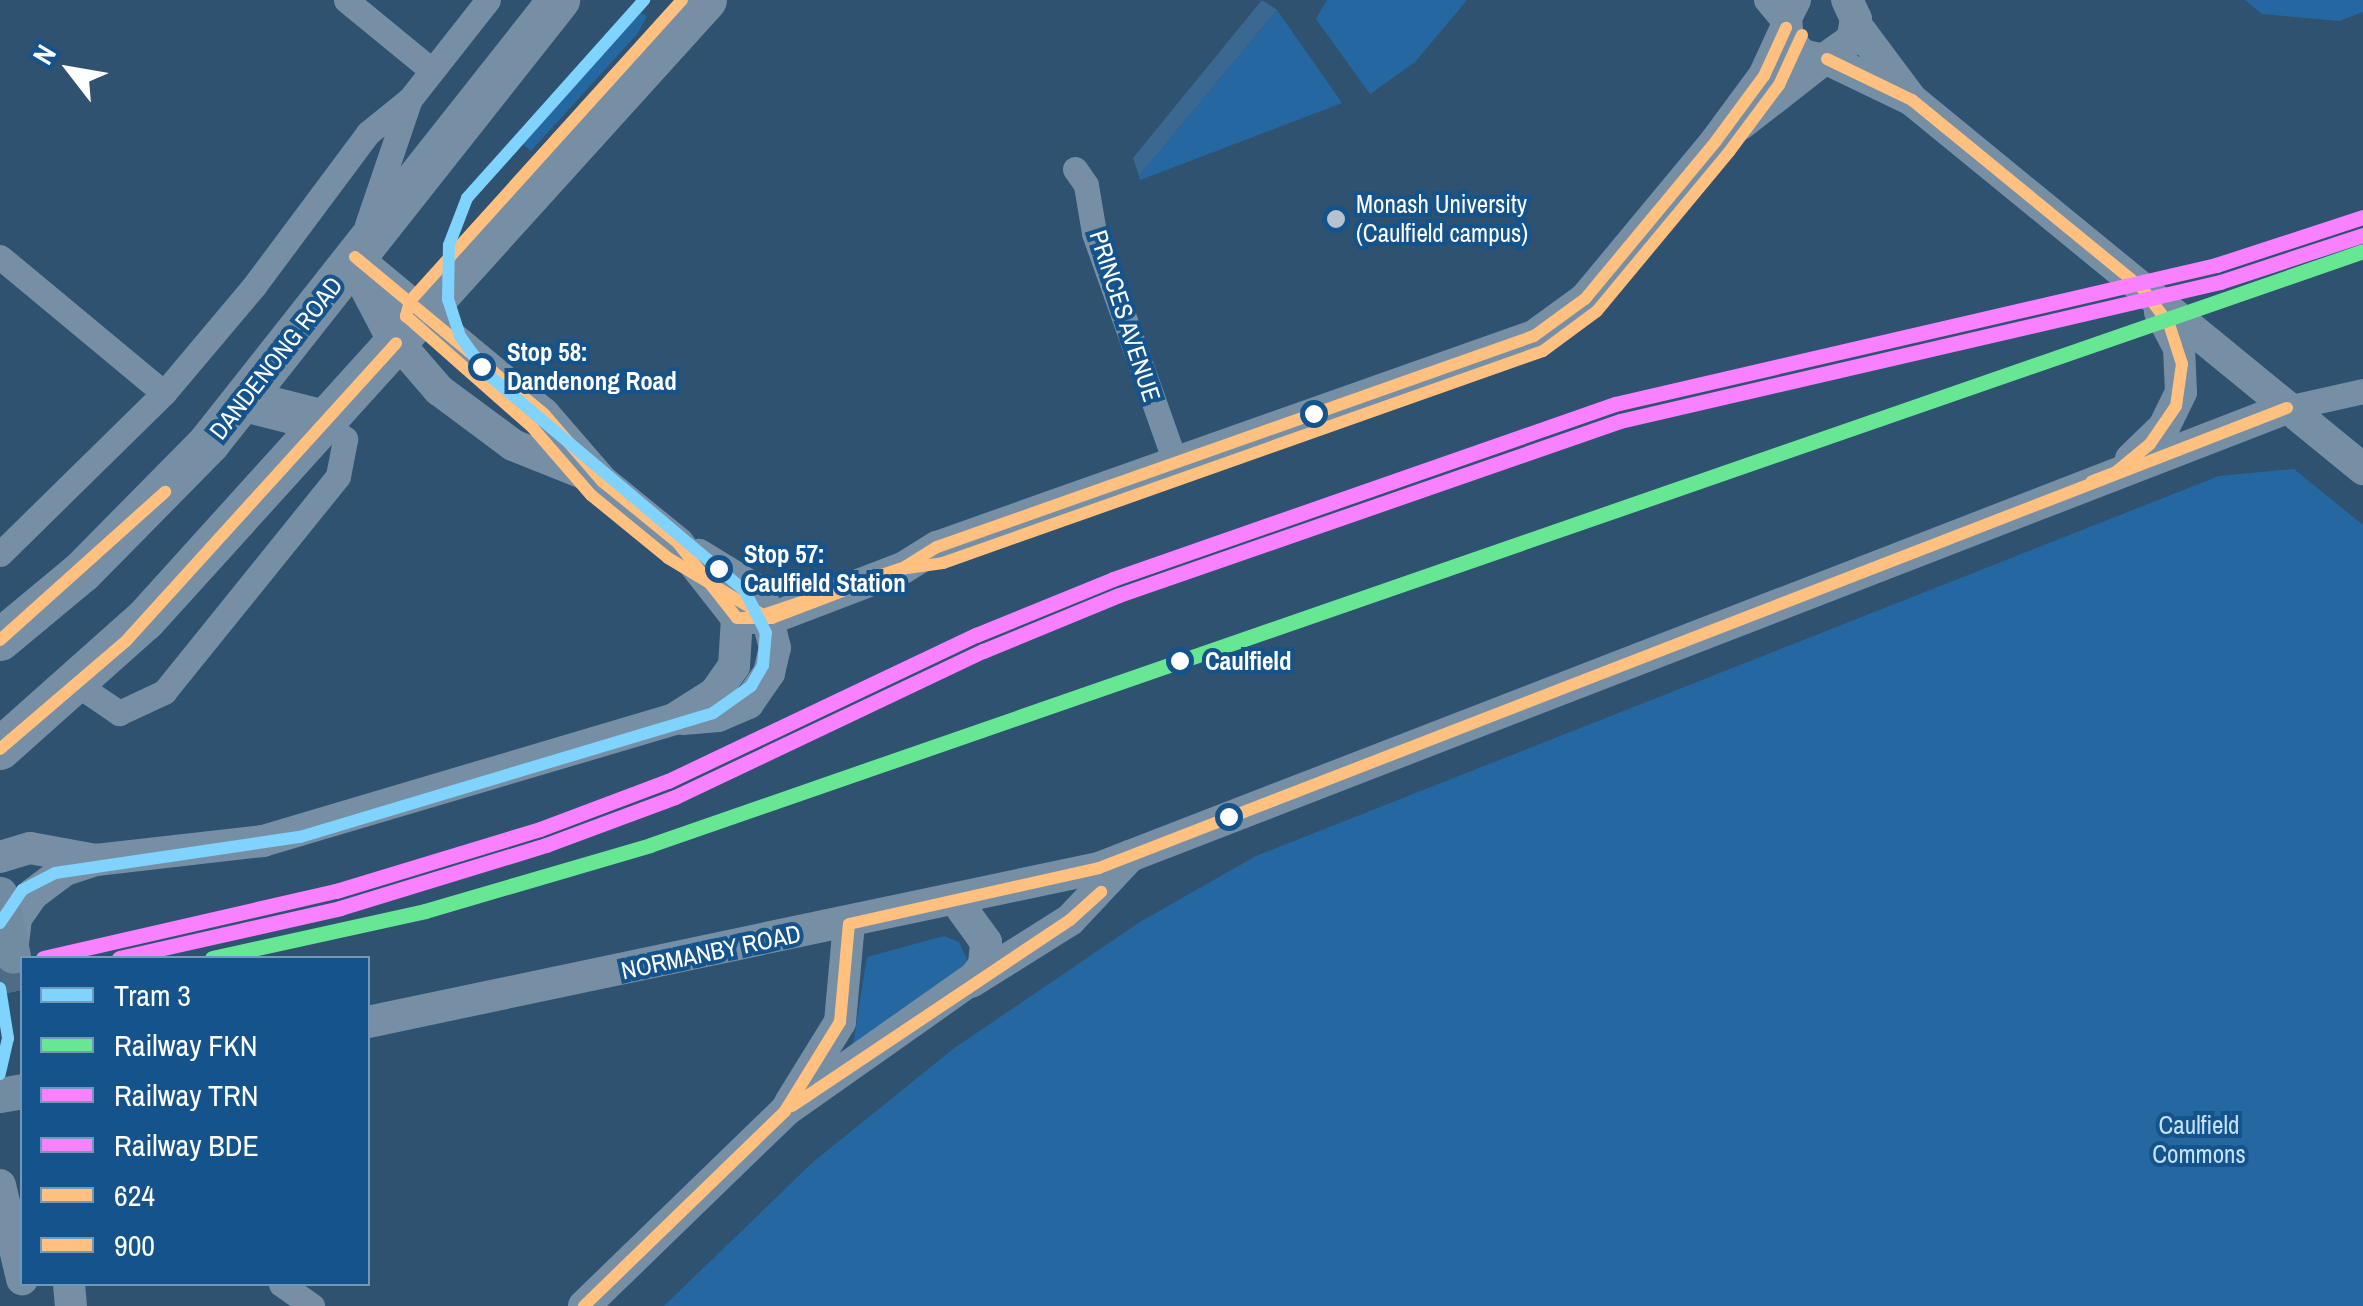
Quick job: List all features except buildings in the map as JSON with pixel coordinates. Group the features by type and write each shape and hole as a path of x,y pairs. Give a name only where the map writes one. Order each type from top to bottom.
{"highway":[{"name":"DANDENONG ROAD","path":"0,640 120,537 245,401 559,0"},
{"path":"0,749 78,685 324,422 706,0"},
{"path":"245,401 324,422"}],"main road":[{"path":"0,894 12,954"}],"street":[{"path":"346,0 430,69"},
{"path":"506,0 482,6 410,99 355,258 498,436 602,481"},
{"path":"1716,141 1825,59 1848,47 1856,11"},
{"path":"1856,11 1912,100"},
{"path":"1783,13 1798,51 1825,59 1912,100 2363,469"},
{"path":"738,618 896,552 937,547 1534,336 1585,298 1716,141 1764,76 1783,13"},
{"path":"0,554 164,392 254,286 373,127 410,99"},
{"name":"PRINCES AVENUE","path":"1075,169 1086,184 1094,233 1176,465"},
{"path":"0,257 164,392"},
{"path":"2116,472 2164,427 2181,392 2176,338 2142,288"},
{"path":"12,954 16,918 33,894 65,870 96,860 263,841 674,719 718,716 755,696 774,657 768,608 749,582 678,543 602,481 544,414 410,328"},
{"path":"2287,408 2363,391"},
{"name":"NORMANBY ROAD","path":"370,1022 957,902 1130,856 2287,408"},
{"path":"78,685 119,713 164,692 334,482 345,440 324,422"},
{"path":"674,719 726,680 740,645 738,618 678,543"},
{"path":"0,858 30,848 96,860"},
{"path":"584,1306 684,1202 785,1111 968,984 1070,920 1130,856"},
{"path":"957,902 986,945 984,965 968,984"},
{"path":"785,1111 840,1022 849,924"},
{"path":"0,1185 20,1268"},
{"path":"284,1286 312,1306"}],"green space":[{"path":"1327,0 1467,0 1415,62 1370,94 1316,19"},
{"path":"2245,0 2363,0 2363,12 2339,21 2262,14"},
{"path":"1277,10 1342,103 1140,180 1139,176"},
{"path":"639,12 647,16 638,33 531,151 519,141"},
{"name":"Caulfield Commons","path":"2294,469 2363,525 2363,1306 664,1306 812,1163 953,1049 1140,922 1256,856 2219,476"},
{"path":"944,936 959,942 968,962 852,1051 867,957"}],"shaded area":[{"path":"1262,0 1277,10 1139,176 1133,158"}],"tunnel":[{"path":"13,956 20,994"}],"tram line":[{"name":"3","path":"0,923 22,890 55,873 300,837 713,713 751,686 763,665 766,633 745,591 486,373 460,336 448,300 449,245 467,198 644,0"},
{"name":"3","path":"0,988 8,1038 0,1074"}],"rail line":[{"name":"TRN","path":"52,956 336,891 540,829 668,781 976,635 1113,579 1615,404 2216,265 2363,217"},
{"name":"BDE","path":"128,956 340,908 546,845 675,797 983,651 1119,595 1620,421 2220,282 2363,235"},
{"name":"FKN","path":"221,956 425,911 650,845 2363,251"}],"transit line":[{"name":"900","path":"682,0 410,301 406,316 532,427 591,495 668,558 763,615 900,569 943,563 1543,351 1597,311 1729,152 1779,85 1802,35"},
{"name":"624","path":"737,618 772,618 903,568 937,547 1534,336 1585,299 1716,141 1764,76 1786,28"},
{"name":"624","path":"1827,59 1912,100 2142,288 2169,324 2182,364 2176,406 2150,444 2116,472 2092,481"},
{"name":"624","path":"355,257 544,414 602,481 678,543 737,618"},
{"name":"624","path":"0,749 126,641 396,343"},
{"name":"624","path":"584,1306 785,1111 840,1022 849,924 1099,868 2287,408"},
{"name":"624","path":"0,640 165,492"},
{"name":"624","path":"792,1106 1070,920 1101,892"}],"place":[{"name":"Monash University (Caulfield campus)","path":"1336,219"},
{"name":"Stop 58: Dandenong Road","path":"482,367"},
{"name":"Stop 57: Caulfield Station","path":"719,569"},
{"name":"Caulfield","path":"1180,661"}]}
